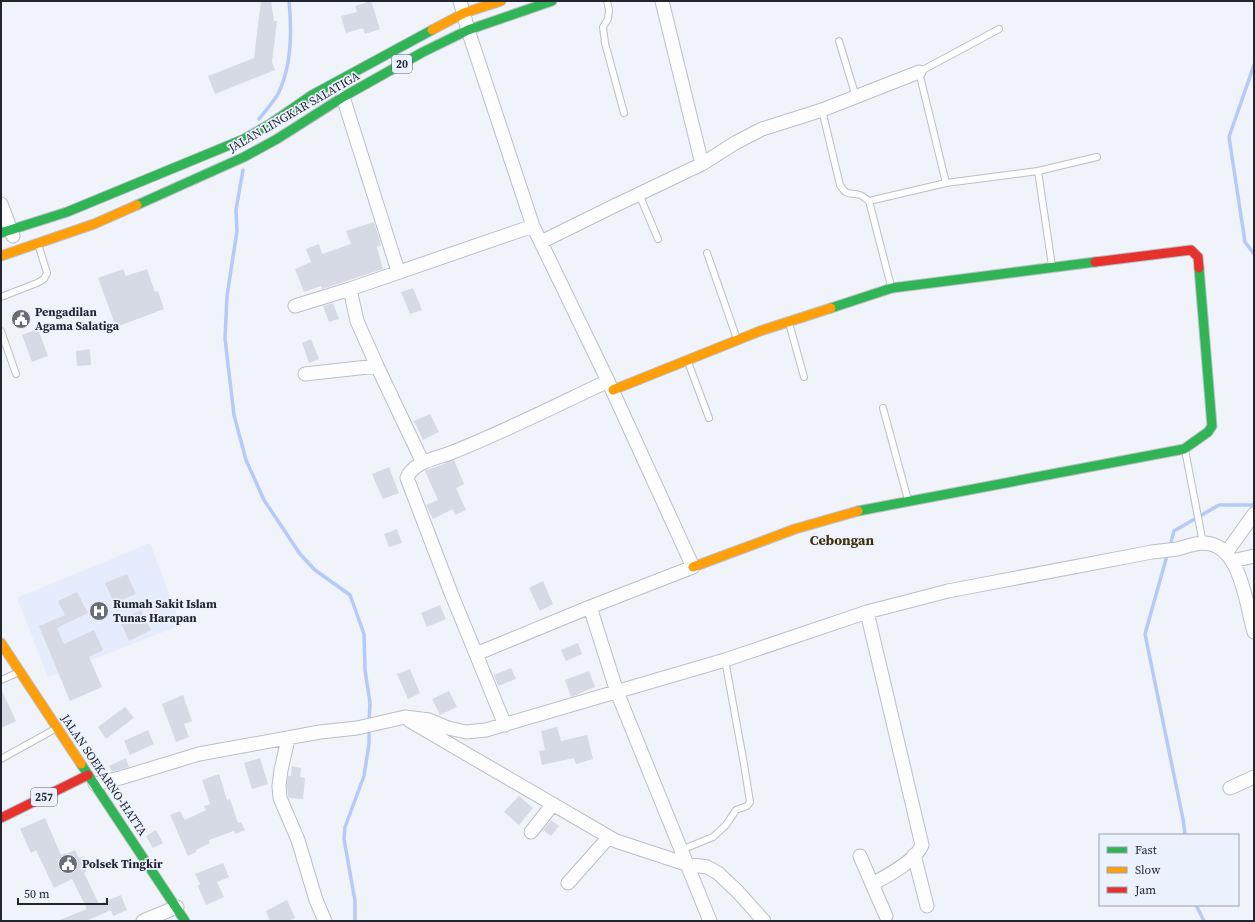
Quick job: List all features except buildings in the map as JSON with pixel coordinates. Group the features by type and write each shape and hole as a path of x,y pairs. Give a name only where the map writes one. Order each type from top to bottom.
{"main road":[{"name":"JALAN LINGKAR SALATIGA","path":"6,231 67,212 244,139 312,95 462,7 501,1"},
{"name":"JALAN LINGKAR SALATIGA","path":"1,256 94,224 244,157 277,139 343,97 423,52 468,30 552,1"},
{"path":"611,386 688,360 760,331 892,288 1191,250 1195,252 1198,257 1212,426 1208,432 1184,449 976,490 908,500 858,511 795,529 693,567"},
{"name":"JALAN SOEKARNO-HATTA","path":"2,645 185,921"},
{"name":"257","path":"1,818 91,780"}],"street":[{"path":"662,1 702,164"},
{"path":"462,7 468,30 533,226 611,386 693,567 590,607 476,654"},
{"path":"541,242 702,164 735,142 762,129 822,110 919,72"},
{"path":"343,97 398,272"},
{"path":"1,204 6,231 19,250"},
{"path":"294,306 350,289 533,226"},
{"path":"350,289 357,321 423,464"},
{"path":"305,374 377,366"},
{"path":"505,725 407,478 412,469 423,464 611,386"},
{"path":"1229,557 1254,514"},
{"path":"91,780 120,778 199,754 248,744 288,739 320,732 357,728 405,717 429,720 448,728 466,732 486,730 725,660 867,612 948,591 1203,543 1215,544 1229,557 1238,571 1254,632"},
{"path":"1229,557 1254,556"},
{"path":"590,607 617,692 710,921"},
{"path":"867,612 922,845 920,851 899,869 872,884"},
{"path":"405,717 609,838 686,864 706,867 718,872 764,921"},
{"path":"288,739 281,770 279,786 280,798 298,840 316,900 325,921"},
{"path":"1230,788 1254,777"},
{"path":"531,832 553,804"},
{"path":"568,883 609,838"},
{"path":"914,855 927,906"},
{"path":"860,856 886,916"},
{"path":"143,921 177,907"}],"lane":[{"path":"607,1 609,10 608,19 603,27 605,43 624,113"},
{"path":"946,183 919,72 999,29"},
{"path":"839,41 856,97"},
{"path":"822,110 840,186 844,192 851,195 861,195 869,201 892,288"},
{"path":"869,201 946,183 1038,171 1097,157"},
{"path":"1038,171 1053,268"},
{"path":"639,194 658,239"},
{"path":"1,296 44,279 47,272 38,244"},
{"path":"707,253 738,340"},
{"path":"789,322 804,377"},
{"path":"1,331 16,374"},
{"path":"688,360 708,418"},
{"path":"883,408 908,500"},
{"path":"1184,449 1203,543"},
{"path":"681,850 713,837 726,825 736,810 747,806 750,802 725,660"},
{"path":"1,680 21,672"},
{"path":"1,759 57,728"}],"shaded area":[{"name":"Rumah Sakit Islam Tunas Harapan","path":"150,543 181,625 48,677 17,598"}],"waterway":[{"path":"259,119 277,96 289,59 291,36 289,1"},
{"path":"1254,65 1229,137 1245,242 1254,254"},
{"path":"243,170 236,210 237,231 227,296 225,339 234,415 246,460 264,500 300,554 315,570 350,595 364,634 365,670 370,703 369,722"},
{"path":"1170,546 1174,531 1219,505 1254,505"},
{"path":"1168,552 1145,634 1185,834"},
{"path":"355,921 355,901 344,839 345,827 364,776 369,744 369,728"},
{"path":"1196,906 1204,921"}],"traffic: fast":[{"path":"137,205 244,157 277,139 343,97 423,52 468,30 552,1"},
{"path":"1,233 67,212 244,139 270,124 312,95 432,30"},
{"path":"831,308 892,288 1095,262"},
{"path":"858,511 1184,449 1208,432 1212,426 1199,268"},
{"path":"81,764 185,921"}],"traffic: slow":[{"path":"432,30 464,13 501,1"},
{"path":"1,256 94,224 137,205"},
{"path":"613,390 760,331 831,308"},
{"path":"693,567 795,529 858,511"},
{"path":"1,643 81,764"}],"traffic: jam":[{"path":"1095,262 1191,250 1198,257 1199,268"},
{"path":"1,818 88,775"}],"place":[{"name":"Pengadilan Agama Salatiga","path":"21,319"},
{"name":"Rumah Sakit Islam Tunas Harapan","path":"99,611"},
{"name":"Polsek Tingkir","path":"68,864"}],"district":[{"name":"Cebongan","path":"842,540"}]}
